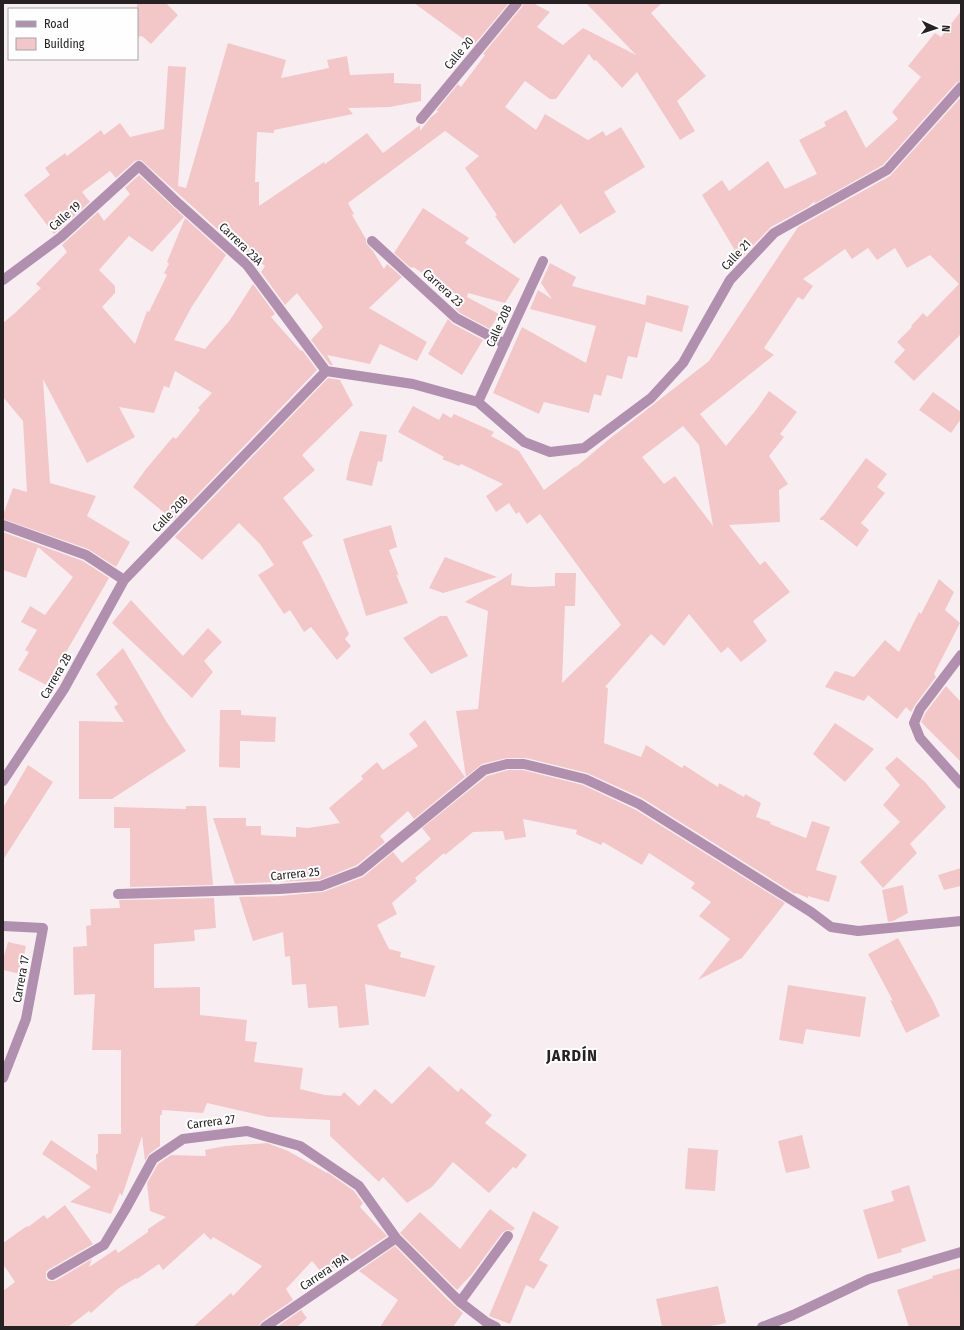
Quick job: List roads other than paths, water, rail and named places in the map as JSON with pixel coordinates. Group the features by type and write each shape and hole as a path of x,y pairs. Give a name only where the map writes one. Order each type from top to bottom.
{"street":[{"name":"Calle 20","path":"421,119 517,3"},
{"name":"Calle 21","path":"478,402 524,442 550,452 584,448 651,398 683,363 730,280 774,233 887,170 961,87"},
{"name":"Calle 19","path":"3,280 61,237 139,166"},
{"name":"Carrera 23A","path":"139,166 247,265 326,371"},
{"name":"Carrera 23","path":"372,241 456,318 505,344"},
{"name":"Calle 20B","path":"478,402 543,261"},
{"path":"326,371 412,384 478,402"},
{"name":"Calle 20B","path":"124,580 326,371"},
{"path":"4,525 86,555 124,580"},
{"name":"Carrera 2B","path":"3,781 64,690 124,580"},
{"path":"961,655 920,709 914,724 920,738 961,784"},
{"name":"Carrera 25","path":"118,894 280,889 320,886 360,871 484,770 507,764 524,764 584,779 639,804 811,912 831,927 858,931 961,921"},
{"name":"Carrera 17","path":"3,926 43,928 26,1019 3,1078"},
{"name":"Carrera 27","path":"52,1274 104,1245 153,1159 183,1139 248,1131 300,1146 359,1186 396,1238 460,1302 486,1322 496,1327"},
{"path":"460,1302 508,1236"},
{"name":"Carrera 19A","path":"265,1327 396,1238"},
{"path":"762,1327 793,1315 869,1279 961,1252"}],"district":[{"name":"JARDÍN","path":"572,1055"}]}
